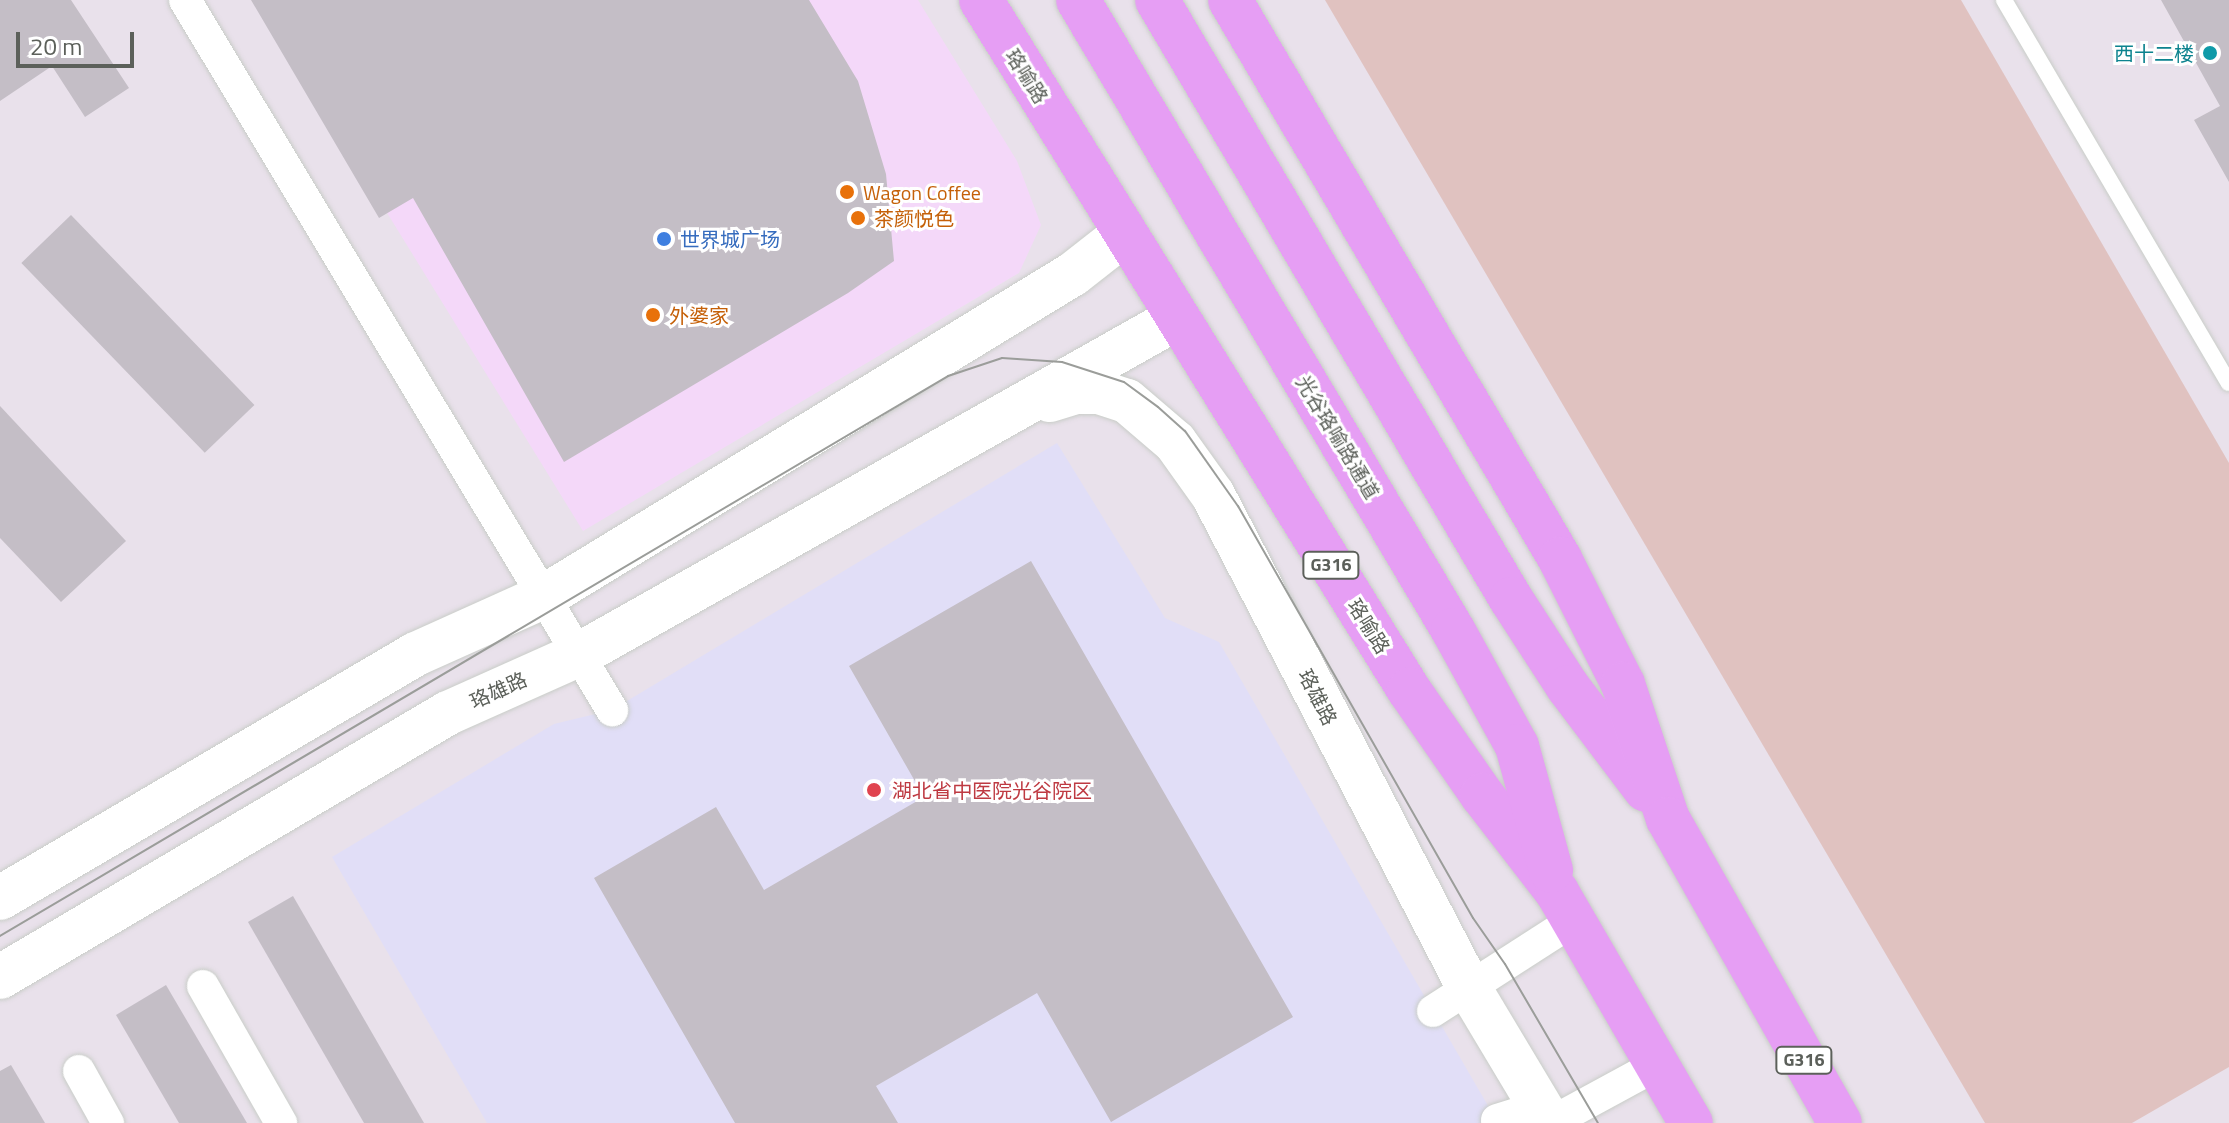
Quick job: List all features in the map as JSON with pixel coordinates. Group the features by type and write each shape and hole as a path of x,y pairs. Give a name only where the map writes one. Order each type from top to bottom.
{"highway":[{"name":"珞喻路","path":"981,0 1409,690 1565,906 1691,1123"},
{"name":"光谷珞喻路通道","path":"1078,0 1453,630 1517,746 1565,906"},
{"path":"1157,0 1511,599 1568,687 1668,819"},
{"name":"G316","path":"1230,0 1560,559 1623,684 1668,819 1840,1123"}],"main road":[{"path":"0,898 416,654 545,596 1073,274 1124,234"},
{"name":"珞雄路","path":"0,977 448,713 580,654 1177,318"},
{"name":"珞雄路","path":"1002,416 1077,392 1099,392 1127,401 1175,442 1213,495 1450,998 1550,1123"}],"street":[{"path":"185,0 612,710"},
{"path":"1450,998 1565,906"},
{"path":"203,986 281,1123"},
{"path":"1497,1120 1517,1114 1550,1123 1657,1065"},
{"path":"79,1071 108,1123"}],"lane":[{"path":"2004,0 2229,383"}],"shaded area":[{"name":"世界城广场","path":"256,0 918,0 1017,161 1041,225 1019,273 583,531"},
{"path":"1325,0 1961,0 2229,463 2229,1067 2132,1123 1985,1123"},
{"name":"湖北省中医院光谷院区","path":"1057,443 1165,618 1219,642 1498,1123 487,1123 332,857 554,724 612,710"}],"building":[{"path":"0,0 71,0 129,88 85,117 52,66 0,101"},
{"name":"世界城广场","path":"251,0 809,0 858,81 886,174 894,261 848,293 564,462 413,198 379,218"},
{"name":"西十二楼","path":"2161,0 2229,0 2229,182 2194,120 2220,106"},
{"path":"71,215 254,405 205,453 21,263"},
{"path":"0,406 126,541 61,602 0,538"},
{"path":"1031,561 1293,1017 1111,1122 1037,993 876,1086 898,1123 735,1123 594,878 716,807 764,890 924,797 849,666"},
{"path":"293,896 424,1123 364,1123 248,922"},
{"path":"166,985 247,1123 179,1123 116,1015"},
{"path":"11,1065 45,1123 0,1123 0,1071"}],"tram line":[{"path":"0,936 948,376 1002,358 1062,362 1124,382 1158,407 1185,431 1238,506 1473,918 1505,964 1598,1123"}],"place":[{"name":"西十二楼","path":"2210,53"},
{"name":"Wagon Coffee","path":"847,192"},
{"name":"茶颜悦色","path":"858,218"},
{"name":"世界城广场","path":"664,239"},
{"name":"外婆家","path":"653,315"},
{"name":"湖北省中医院光谷院区","path":"874,790"}]}
